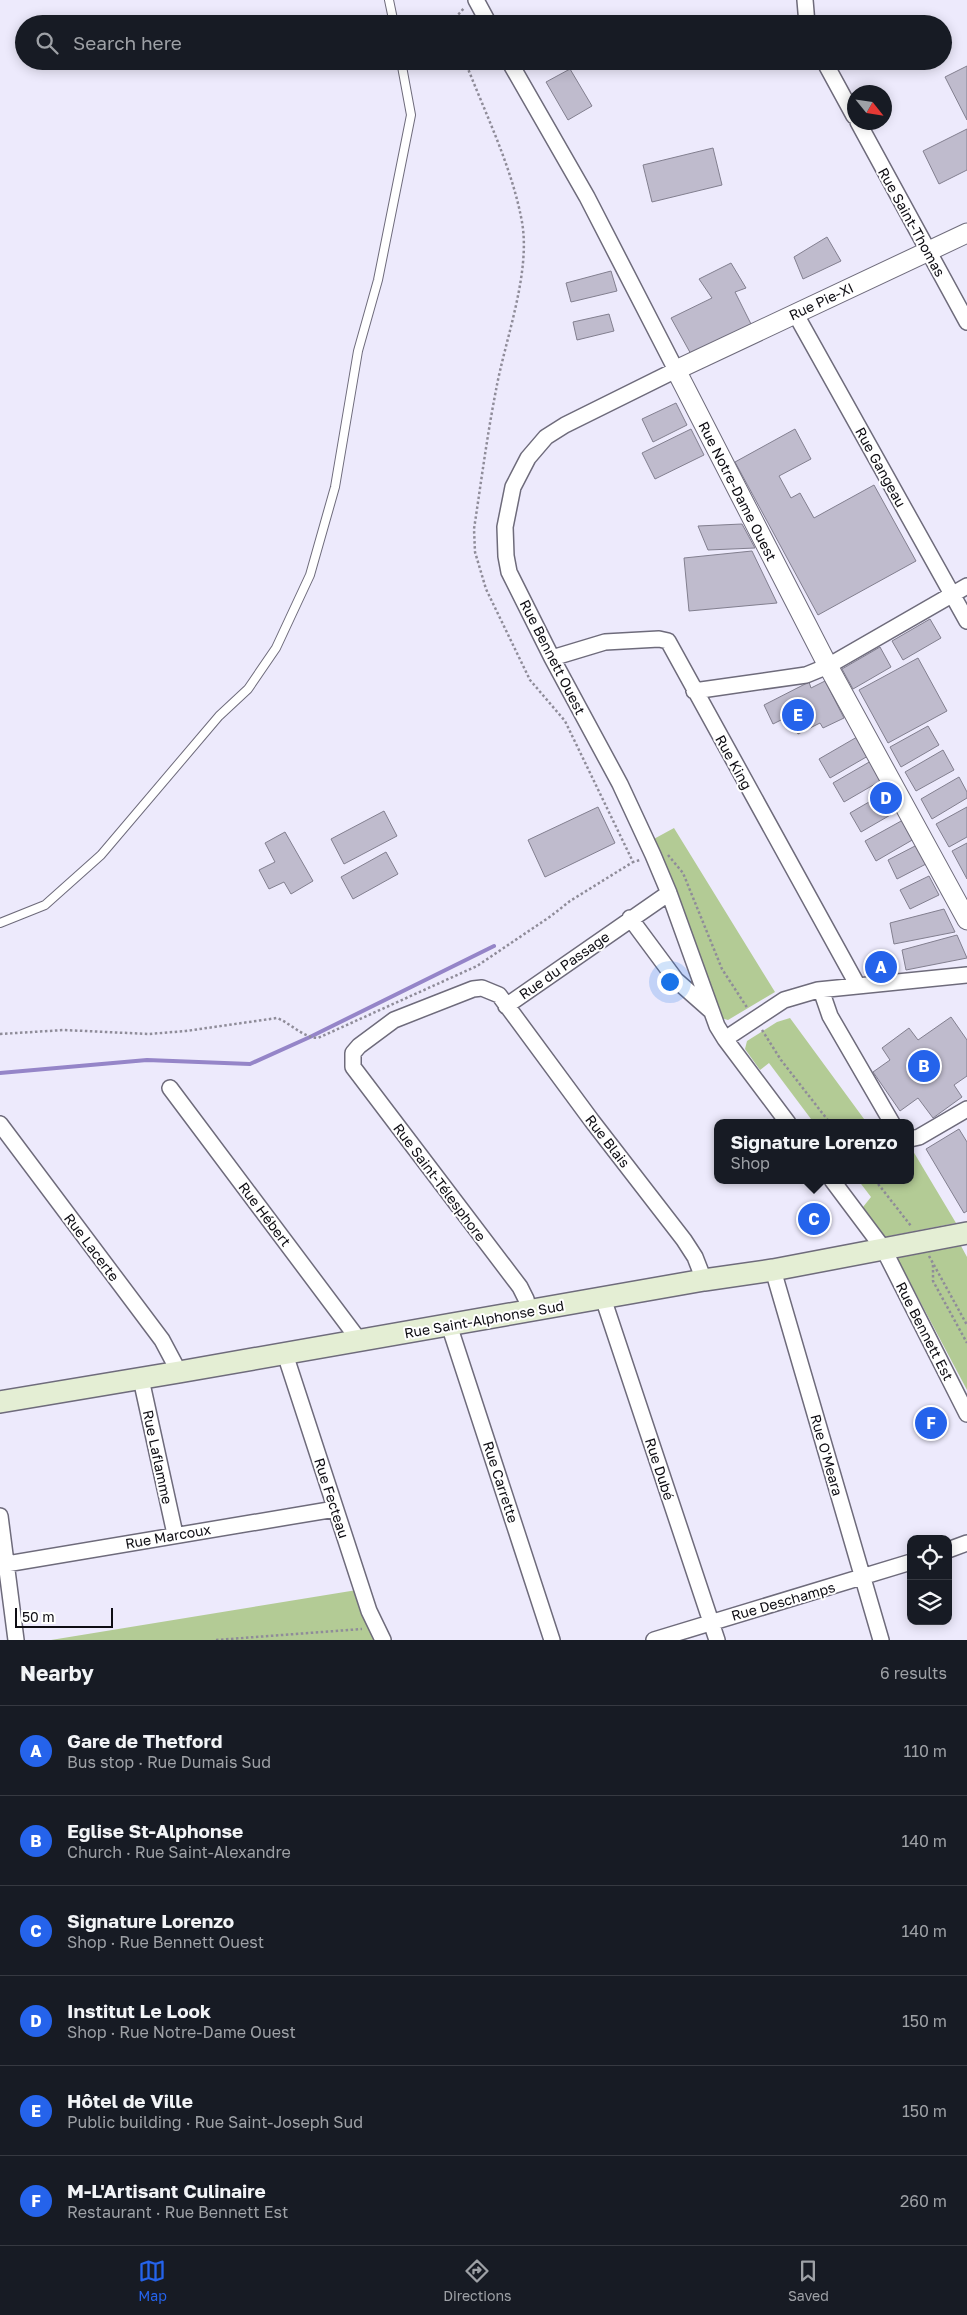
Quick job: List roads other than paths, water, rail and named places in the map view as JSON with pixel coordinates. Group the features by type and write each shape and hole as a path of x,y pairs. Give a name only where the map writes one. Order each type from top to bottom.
{"main road":[{"name":"Rue Saint-Alphonse Sud","path":"0,1402 704,1280 773,1270 967,1233"}],"street":[{"path":"805,0 806,15"},
{"path":"472,2 482,15"},
{"name":"Rue Notre-Dame Ouest","path":"514,70 587,197 828,666 967,920"},
{"path":"829,70 847,103"},
{"name":"Rue Saint-Thomas","path":"862,130 967,322"},
{"name":"Rue Pie-XI","path":"676,370 967,233"},
{"name":"Rue Gangeau","path":"795,313 967,621"},
{"name":"Rue Bennett Ouest","path":"676,370 565,425 546,438 528,458 514,487 505,527 506,556 509,572 552,658 620,784 653,855 669,892 710,1010 725,1039 785,1119"},
{"path":"694,691 806,675 828,666 967,586"},
{"name":"Rue King","path":"552,658 605,642 659,639 668,642 858,986"},
{"name":"Rue du Passage","path":"353,1053 359,1046 394,1020 473,989 491,990 499,995 506,1006 669,892"},
{"name":"Rue Bennett Ouest","path":"630,918 676,980 710,1010"},
{"path":"725,1039 784,1000 821,990 967,975"},
{"path":"821,990 830,1016 890,1119"},
{"name":"Rue Blais","path":"506,1006 684,1240 695,1257 704,1280"},
{"name":"Rue Saint-Télesphore","path":"353,1053 354,1067 520,1287 529,1311"},
{"name":"Rue Hébert","path":"170,1088 359,1340"},
{"path":"914,1138 967,1109"},
{"name":"Rue Lacerte","path":"0,1124 162,1340 179,1372"},
{"path":"835,1184 882,1248"},
{"name":"Rue Bennett Est","path":"882,1248 967,1414"},
{"name":"Rue O'Meara","path":"773,1270 881,1640"},
{"name":"Rue Dubé","path":"603,1298 717,1640"},
{"name":"Rue Carrette","path":"449,1325 552,1640"},
{"name":"Rue Fecteau","path":"285,1354 335,1508 380,1634"},
{"name":"Rue Laflamme","path":"141,1379 175,1534"},
{"name":"Rue Marcoux","path":"4,1564 335,1508"},
{"path":"0,1516 4,1564 16,1640"},
{"path":"952,1549 967,1544"},
{"name":"Rue Deschamps","path":"654,1640 907,1563"}],"lane":[{"path":"389,0 392,15"},
{"path":"0,923 45,905 101,855 219,716 248,689 276,648 310,575 335,486 358,351 378,280 411,114 403,70"}],"waterway":[{"path":"0,1073 147,1060 250,1064 310,1037 494,946"}],"place":[{"name":"Hôtel de Ville","path":"798,715"},
{"name":"Institut Le Look","path":"886,798"},
{"name":"Gare de Thetford","path":"881,967"},
{"name":"Eglise St-Alphonse","path":"924,1066"},
{"name":"Signature Lorenzo","path":"814,1219"},
{"name":"M-L'Artisant Culinaire","path":"931,1423"}]}
